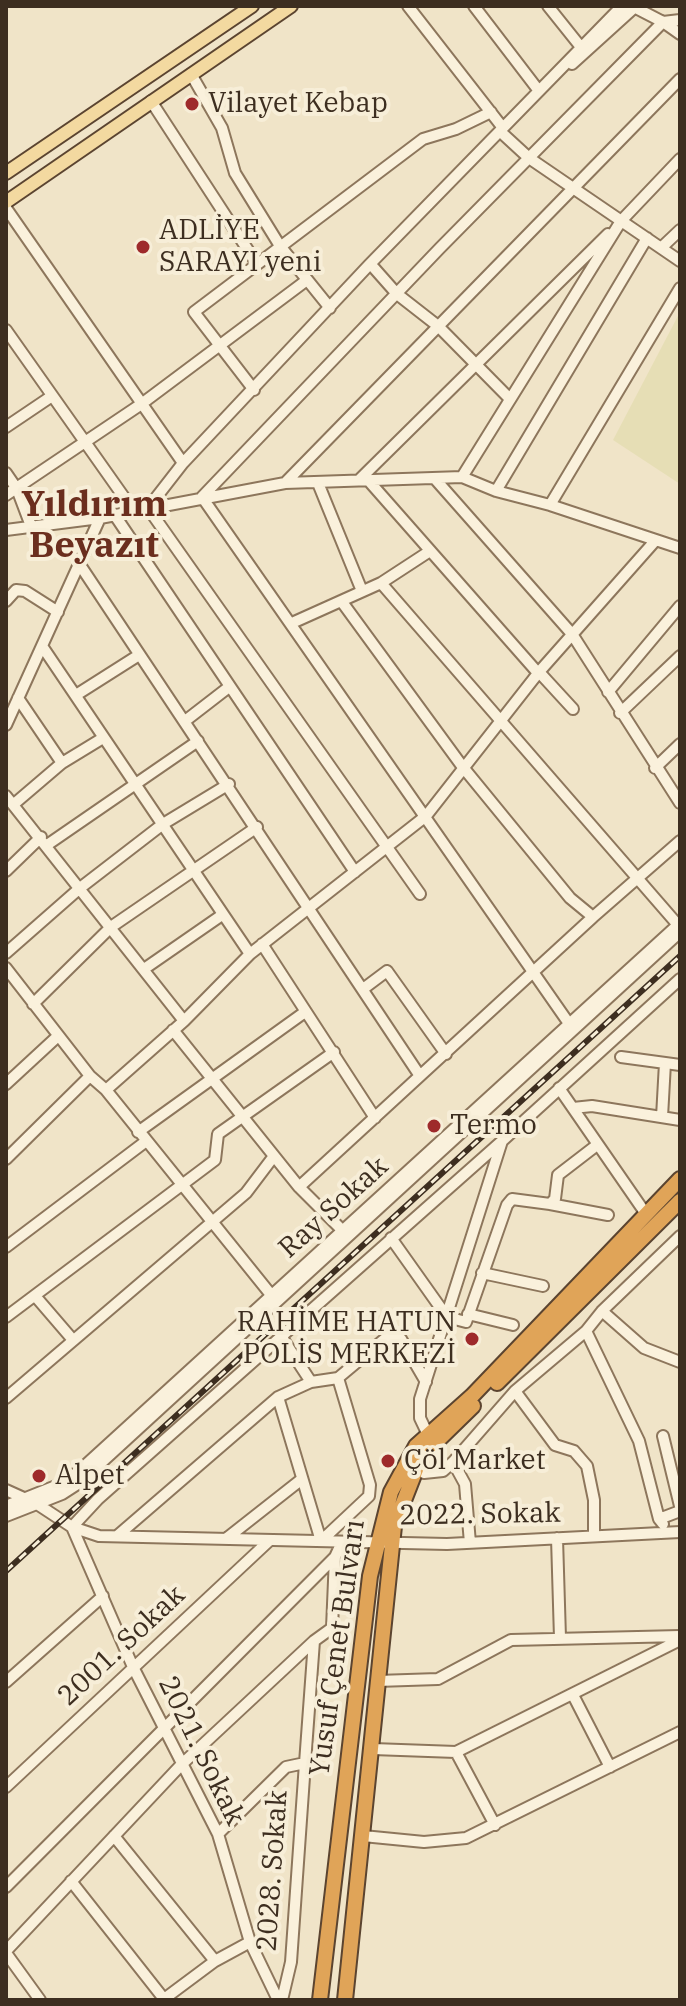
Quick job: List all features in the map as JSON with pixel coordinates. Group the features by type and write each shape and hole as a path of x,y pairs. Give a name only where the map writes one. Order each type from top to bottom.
{"highway":[{"name":"Yusuf Çenet Bulvarı","path":"430,1440 680,1179"},
{"name":"Yusuf Çenet Bulvarı","path":"320,2000 391,1492 408,1458 680,1201"},
{"name":"Yusuf Çenet Bulvarı","path":"345,2000 373,1749 384,1541"}],"main road":[{"path":"6,173 240,11 252,6"},
{"path":"6,202 284,8"},
{"path":"6,161 29,158"}],"street":[{"path":"408,6 504,131 529,158 680,261"},
{"path":"474,6 539,91"},
{"path":"548,6 580,46"},
{"path":"150,507 203,447 504,131 580,46 622,6"},
{"path":"150,507 183,463 330,308 504,131 635,6 680,34"},
{"path":"202,497 663,22 680,20"},
{"path":"191,74 222,128 235,173 280,246 330,308"},
{"path":"285,483 680,79"},
{"path":"151,101 257,264"},
{"path":"254,390 194,312 423,139 456,129 491,112"},
{"path":"364,480 680,159"},
{"path":"6,208 183,463"},
{"path":"462,477 621,221"},
{"path":"661,248 680,230"},
{"path":"496,491 647,238"},
{"path":"374,268 397,294 438,326 510,399"},
{"path":"6,495 140,405 307,280"},
{"path":"550,505 680,288"},
{"path":"6,330 133,510"},
{"path":"6,427 52,396"},
{"path":"6,473 17,489 31,526"},
{"path":"6,530 100,518 285,483 462,477 496,491 550,505 680,548"},
{"path":"364,480 573,709"},
{"path":"436,480 496,552 572,634 680,803"},
{"path":"318,483 362,591"},
{"path":"202,497 570,1025"},
{"path":"150,507 420,894"},
{"path":"114,514 355,872"},
{"path":"6,725 100,518"},
{"path":"106,1090 184,1021 250,954 426,816 501,718 655,541"},
{"path":"292,623 381,583 430,551"},
{"path":"80,565 311,907 420,1076"},
{"path":"6,1516 32,1501 79,1483 679,927 381,583"},
{"path":"6,601 16,590 25,591 58,612"},
{"path":"342,602 462,766 570,898 593,917"},
{"path":"608,692 680,606"},
{"path":"42,646 250,954"},
{"path":"76,695 139,655"},
{"path":"620,713 680,656"},
{"path":"185,721 229,687"},
{"path":"18,698 62,763"},
{"path":"103,738 10,800 184,1021"},
{"path":"6,871 44,841 198,741"},
{"path":"655,768 680,744"},
{"path":"6,953 80,888 163,824 229,784"},
{"path":"33,1004 111,927 257,827"},
{"path":"299,1187 446,1054 533,969 680,841"},
{"path":"144,969 222,915"},
{"name":"Ray Sokak","path":"6,1506 32,1501 79,1471 679,927"},
{"path":"262,944 375,1118"},
{"path":"6,968 90,1076 106,1090 272,1296"},
{"path":"363,989 387,971 446,1054"},
{"path":"6,1490 32,1501 72,1527 98,1499 680,979"},
{"path":"138,1132 305,1012"},
{"path":"173,1030 299,1187 343,1231"},
{"path":"6,1084 58,1036"},
{"path":"6,1317 215,1160 218,1134 334,1052"},
{"path":"621,1057 680,1065"},
{"path":"662,1117 665,1063"},
{"path":"6,1159 90,1076"},
{"path":"559,1088 646,1214"},
{"path":"573,1108 592,1106 680,1120"},
{"path":"430,1440 419,1410 502,1141"},
{"path":"6,1247 145,1142"},
{"path":"550,1204 555,1199 558,1175 597,1145"},
{"path":"6,1398 246,1193 274,1156"},
{"path":"391,1238 447,1317 466,1322 512,1199 608,1215"},
{"path":"424,1473 443,1471 453,1462 515,1391 586,1331 602,1311 680,1236"},
{"path":"482,1273 543,1286"},
{"path":"36,1297 73,1340"},
{"path":"602,1311 644,1348 680,1362"},
{"path":"468,1314 513,1325"},
{"path":"586,1331 639,1441 659,1519 674,1532"},
{"path":"281,1336 311,1382"},
{"path":"117,1536 278,1397 311,1382 338,1378 387,1337 401,1339 426,1382"},
{"path":"278,1397 321,1541 369,1496 370,1485 338,1378"},
{"path":"515,1391 555,1445 574,1451 587,1466 594,1500 594,1536"},
{"path":"659,1519 680,1509 663,1436"},
{"path":"453,1462 465,1484 470,1543"},
{"path":"227,1538 302,1479"},
{"name":"2022. Sokak","path":"72,1527 117,1536 342,1542 470,1543 674,1532"},
{"name":"2021. Sokak","path":"72,1527 133,1667 218,1834 250,1942 278,1999"},
{"path":"557,1538 560,1638"},
{"name":"2001. Sokak","path":"6,1787 270,1540"},
{"path":"6,1887 335,1557 342,1542"},
{"path":"40,2000 6,1952 181,1765 314,1641 332,1628 335,1557"},
{"path":"6,1682 103,1596"},
{"path":"377,1681 438,1679 511,1640 680,1638"},
{"path":"373,1749 456,1752 680,1638"},
{"path":"305,1763 314,1641"},
{"path":"573,1695 610,1767"},
{"path":"363,1836 446,1841 466,1838 680,1732"},
{"path":"456,1752 495,1825"},
{"name":"2028. Sokak","path":"218,1834 286,1767 305,1763 291,1962 278,1999"},
{"path":"114,1836 215,1961"},
{"path":"71,1881 163,1999 215,1961 250,1942"}],"shaded area":[{"path":"680,312 680,484 613,440"}],"railway":[{"path":"6,1571 680,956"}],"place":[{"name":"Vilayet Kebap","path":"192,104"},
{"name":"ADLİYE SARAYI yeni","path":"143,247"},
{"name":"Termo","path":"434,1126"},
{"name":"RAHİME HATUN POLİS MERKEZİ","path":"472,1339"},
{"name":"Çöl Market","path":"388,1461"},
{"name":"Alpet","path":"39,1476"}],"district":[{"name":"Yıldırım Beyazıt","path":"94,526"}]}
